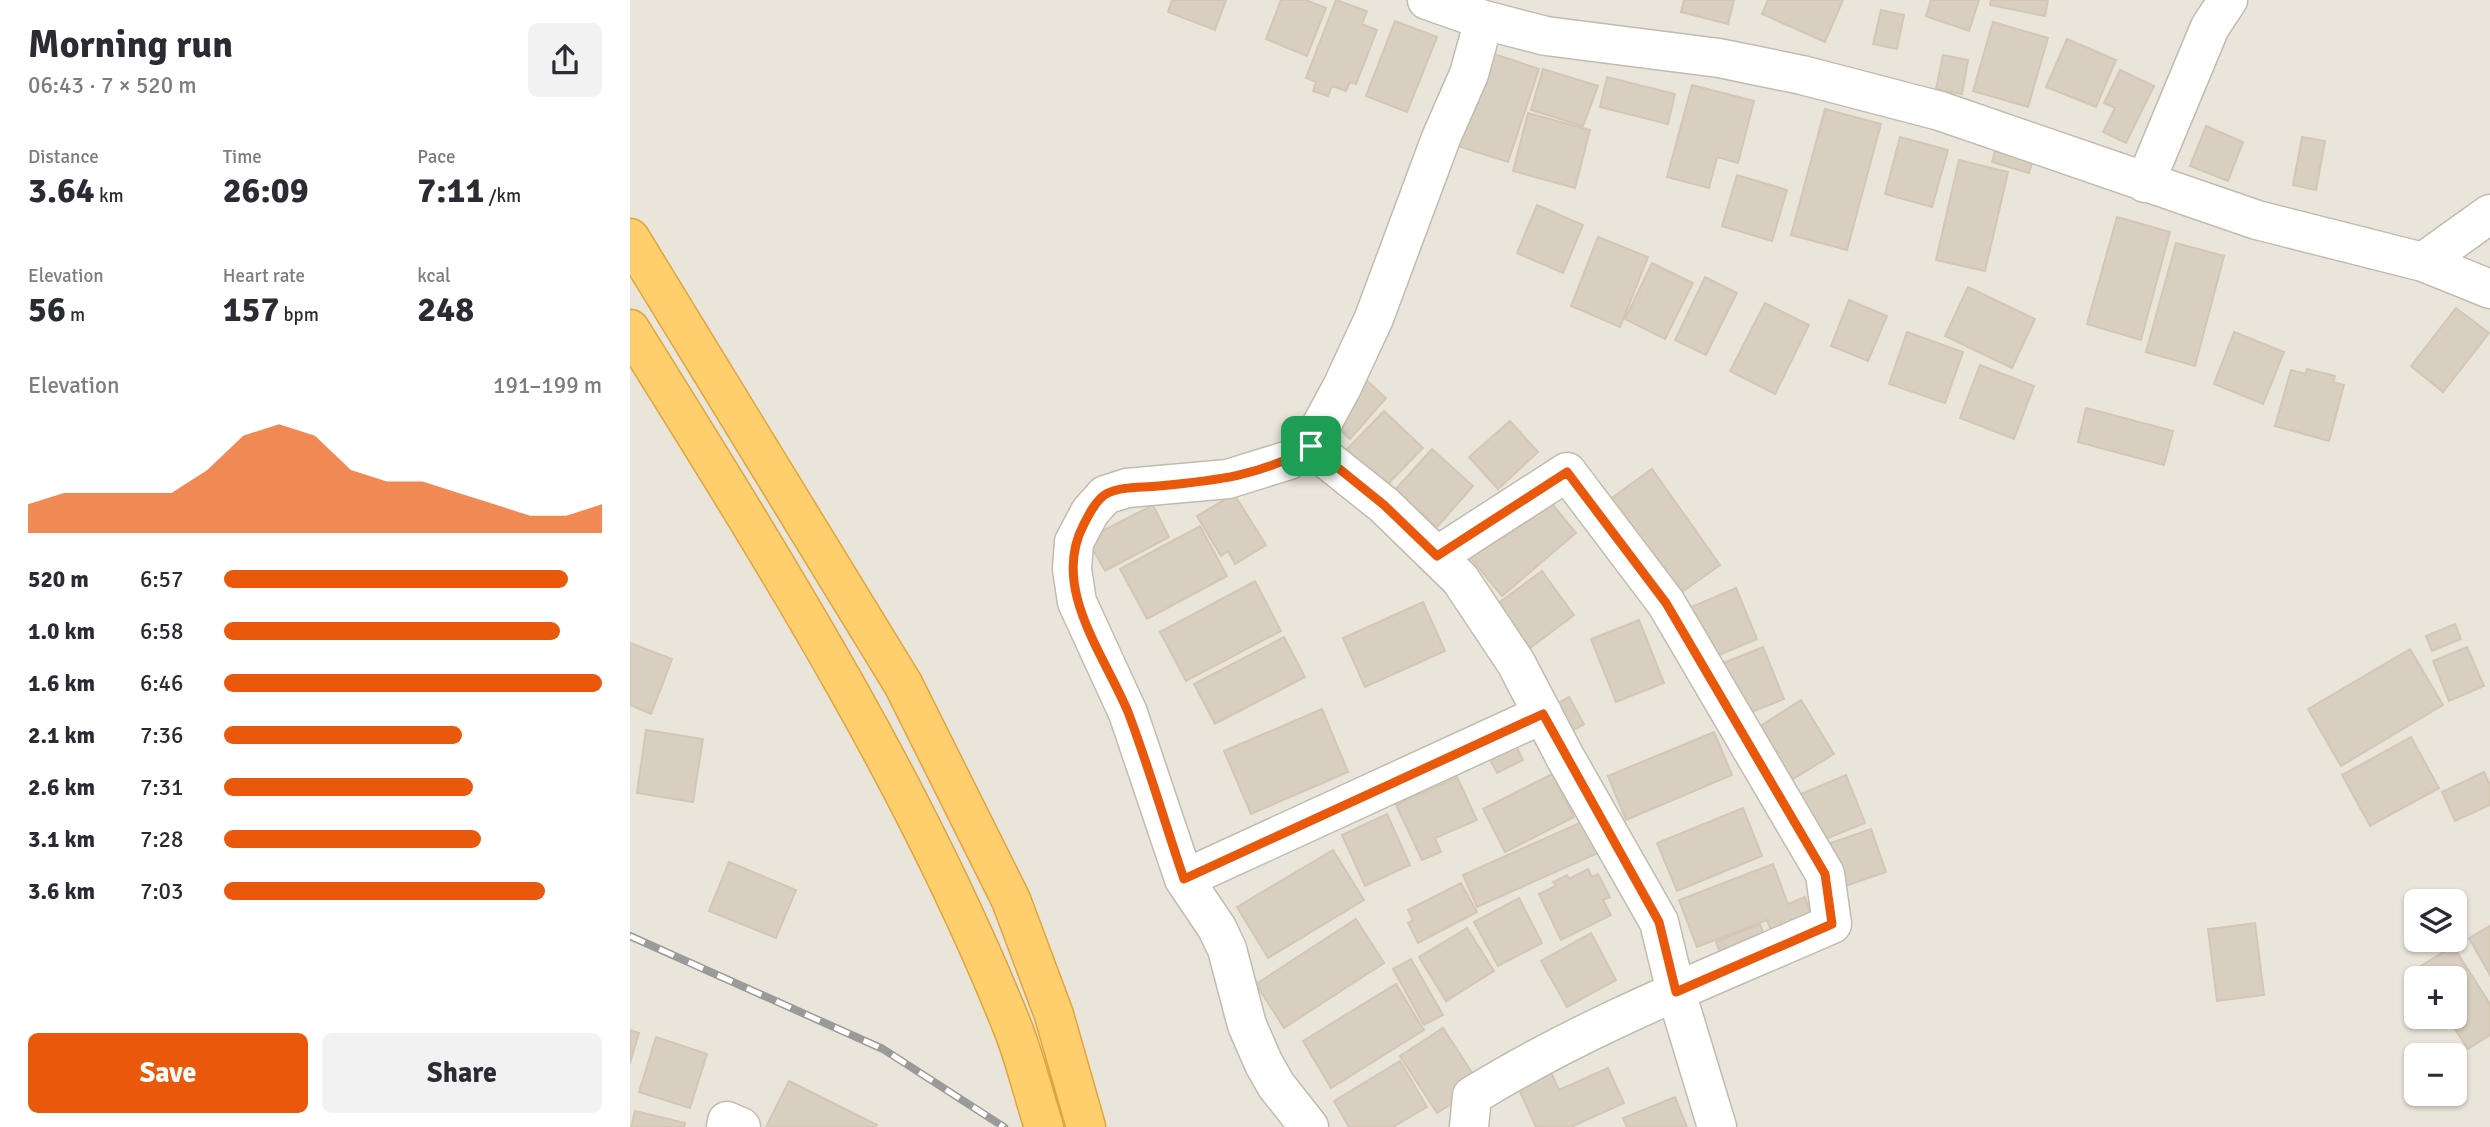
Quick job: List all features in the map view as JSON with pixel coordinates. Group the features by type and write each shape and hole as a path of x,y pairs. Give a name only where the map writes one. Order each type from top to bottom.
{"highway":[{"path":"630,238 909,696 1011,900 1054,1015 1086,1127"},
{"path":"630,329 864,713 969,925 1013,1028 1044,1127"}],"street":[{"path":"1309,1127 1264,1064 1247,1025 1222,939 1184,879 1128,713 1077,602 1072,569 1074,542 1090,512 1105,495 1127,488 1228,479 1289,460 1311,446 1374,318 1441,138 1469,74 1457,8 1546,36 1718,58 1802,75 1940,111 2257,220 2423,261 2490,289"},
{"path":"2145,183 2209,9"},
{"path":"2423,261 2490,214"},
{"path":"1311,446 1384,505 1460,579 1516,663 1659,922 1676,992 1717,1127"},
{"path":"1437,556 1567,472 1666,603 1825,874 1832,924 1676,992 1529,1063 1472,1096 1469,1127"},
{"path":"1184,879 1543,714"},
{"path":"726,1127 727,1121 741,1127"}],"shaded area":[{"path":"630,0 2490,0 2490,1127 630,1127"}],"building":[{"path":"1172,0 1226,0 1215,30 1168,12"},
{"path":"1281,0 1306,0 1326,8 1307,56 1266,39"},
{"path":"1336,0 1367,11 1362,24 1377,30 1356,84 1350,82 1346,91 1332,86 1328,96 1313,91 1316,82 1306,78"},
{"path":"1684,0 1734,0 1728,24 1681,12"},
{"path":"1768,0 1843,0 1825,42 1762,14"},
{"path":"1931,0 1979,0 1969,31 1926,16"},
{"path":"1991,0 2048,0 2045,16 1990,5"},
{"path":"1881,10 1904,15 1897,49 1873,44"},
{"path":"1395,21 1437,37 1407,112 1366,96"},
{"path":"1993,22 2048,38 2028,107 1973,91"},
{"path":"2067,39 2116,60 2096,107 2046,87"},
{"path":"1485,51 1539,69 1508,162 1455,145"},
{"path":"1943,55 1968,60 1962,94 1936,89"},
{"path":"1543,69 1598,86 1583,126 1531,110"},
{"path":"2120,70 2154,86 2126,143 2103,132 2115,108 2104,103"},
{"path":"1607,77 1675,94 1668,124 1600,107"},
{"path":"1692,85 1754,101 1738,163 1717,157 1709,188 1667,177"},
{"path":"1825,109 1881,124 1847,250 1791,235"},
{"path":"1528,113 1590,130 1575,188 1513,171"},
{"path":"2206,126 2243,142 2228,181 2190,166"},
{"path":"1900,137 1948,150 1932,207 1885,194"},
{"path":"1999,137 2036,150 2029,173 1992,162"},
{"path":"2302,137 2325,141 2316,190 2293,185"},
{"path":"1959,160 2008,172 1985,271 1936,260"},
{"path":"1737,175 1787,190 1772,241 1722,226"},
{"path":"1537,205 1583,225 1563,273 1517,253"},
{"path":"2117,217 2170,232 2141,340 2087,324"},
{"path":"1598,237 1648,257 1620,327 1571,306"},
{"path":"2176,243 2224,256 2195,366 2146,352"},
{"path":"1652,263 1693,283 1665,339 1625,319"},
{"path":"1705,277 1737,293 1706,355 1675,340"},
{"path":"1968,287 2035,319 2012,368 1945,336"},
{"path":"1849,300 1887,316 1868,361 1831,346"},
{"path":"1765,303 1809,325 1775,394 1730,371"},
{"path":"2456,308 2489,333 2443,392 2411,366"},
{"path":"1907,332 1963,352 1945,403 1889,384"},
{"path":"2234,332 2284,352 2263,404 2214,384"},
{"path":"1980,365 2034,386 2014,439 1960,418"},
{"path":"2307,369 2335,376 2333,382 2344,385 2329,441 2275,426 2291,370 2306,374"},
{"path":"1365,379 1386,398 1350,439 1329,420"},
{"path":"2086,408 2173,431 2164,465 2078,442"},
{"path":"1384,411 1423,448 1386,486 1347,449"},
{"path":"1510,421 1538,452 1498,489 1469,457"},
{"path":"1432,449 1473,486 1437,527 1395,490"},
{"path":"1652,469 1720,565 1672,599 1605,503"},
{"path":"1543,493 1576,533 1502,596 1469,556"},
{"path":"1234,494 1266,545 1235,564 1228,551 1221,556 1197,516"},
{"path":"1153,505 1169,537 1105,571 1087,539"},
{"path":"1200,526 1227,576 1147,619 1120,569"},
{"path":"1542,571 1574,615 1530,648 1497,604"},
{"path":"1255,581 1281,631 1186,681 1160,632"},
{"path":"1736,588 1757,639 1703,662 1682,611"},
{"path":"1423,602 1445,651 1365,687 1343,638"},
{"path":"1639,620 1664,683 1616,702 1591,639"},
{"path":"2455,624 2461,639 2432,651 2426,636"},
{"path":"1284,637 1305,677 1215,724 1194,684"},
{"path":"630,643 672,659 651,714 630,705"},
{"path":"1763,647 1784,699 1739,717 1718,665"},
{"path":"2467,647 2484,686 2449,701 2433,661"},
{"path":"2410,649 2443,705 2341,766 2308,709"},
{"path":"1569,697 1584,724 1563,736 1548,709"},
{"path":"1801,700 1834,754 1783,785 1751,732"},
{"path":"1322,709 1348,772 1251,814 1224,751"},
{"path":"646,730 703,739 693,802 637,793"},
{"path":"1714,732 1732,775 1626,820 1608,776"},
{"path":"1512,737 1523,760 1497,773 1485,750"},
{"path":"2411,737 2439,788 2370,826 2342,775"},
{"path":"2484,772 2490,785 2490,805 2455,821 2442,792"},
{"path":"1552,774 1574,817 1505,852 1483,809"},
{"path":"1846,775 1865,823 1816,843 1796,796"},
{"path":"1457,777 1477,820 1435,838 1441,852 1422,860 1396,805"},
{"path":"1743,808 1762,856 1677,891 1657,843"},
{"path":"1387,814 1410,865 1365,886 1342,835"},
{"path":"1584,821 1598,853 1477,907 1463,875"},
{"path":"1871,829 1886,872 1840,888 1825,845"},
{"path":"1333,850 1364,900 1268,958 1237,907"},
{"path":"729,862 796,890 776,938 709,911"},
{"path":"1773,864 1788,904 1805,897 1814,923 1774,938 1767,920 1697,947 1679,900"},
{"path":"1588,869 1592,877 1598,874 1610,897 1603,900 1611,915 1561,940 1539,894 1556,886 1553,882 1567,875 1569,879"},
{"path":"1461,883 1477,912 1418,943 1408,923 1413,920 1408,910"},
{"path":"1519,898 1542,943 1498,966 1474,922"},
{"path":"1356,919 1384,963 1284,1028 1256,984"},
{"path":"2255,923 2264,995 2217,1001 2208,929"},
{"path":"1760,924 1767,943 1723,961 1716,942"},
{"path":"2490,926 2490,975 2469,938"},
{"path":"1467,928 1494,971 1446,1001 1419,957"},
{"path":"1591,933 1616,980 1567,1007 1541,961"},
{"path":"2443,952 2457,952 2466,966 2421,966"},
{"path":"1411,959 1443,1015 1424,1025 1393,969"},
{"path":"2467,968 2490,1004 2490,1035 2468,1049 2467,1043 2464,1043 2455,1029 2467,1029"},
{"path":"1396,984 1424,1030 1331,1088 1303,1041"},
{"path":"1443,1028 1480,1085 1437,1113 1400,1056"},
{"path":"630,1030 639,1033 630,1063"},
{"path":"656,1037 707,1054 690,1108 639,1092"},
{"path":"1400,1061 1427,1107 1393,1127 1349,1127 1334,1101"},
{"path":"1549,1068 1559,1090 1608,1068 1624,1103 1571,1127 1536,1127 1516,1083"},
{"path":"789,1081 877,1125 876,1127 766,1127"},
{"path":"1675,1097 1687,1127 1627,1127 1623,1118"},
{"path":"635,1111 685,1123 684,1127 631,1127"}],"railway":[{"path":"630,936 883,1049 1004,1127"}],"route":[{"path":"1311,446 1384,505 1437,556 1567,472 1666,603 1825,874 1832,924 1676,992 1659,922 1543,714 1184,879 1128,713 1077,602 1072,569 1074,542 1090,512 1105,495 1127,488 1228,479 1289,460 1311,446"}]}
